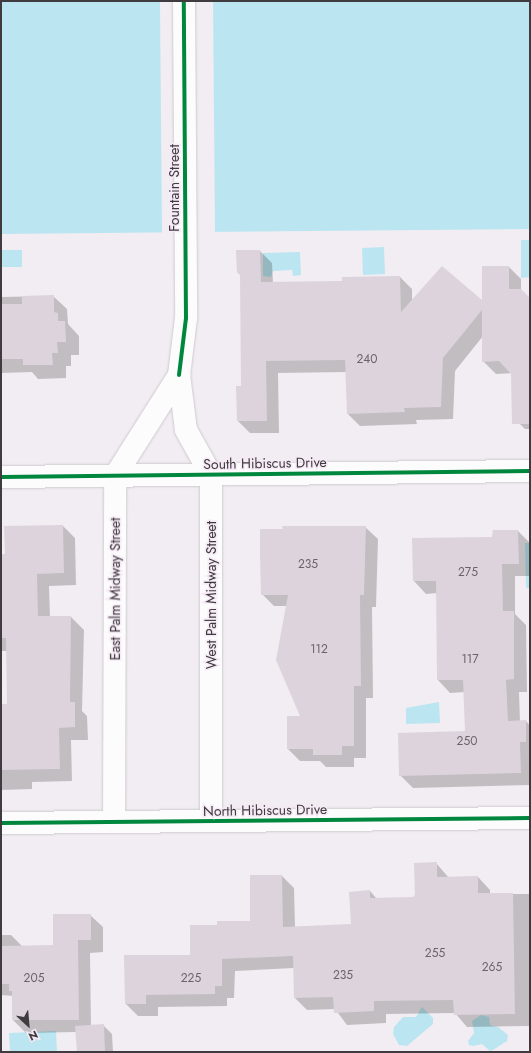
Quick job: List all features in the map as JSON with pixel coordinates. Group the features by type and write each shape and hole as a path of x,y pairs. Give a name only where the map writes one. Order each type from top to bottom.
{"street":[{"name":"Fountain Street","path":"179,375 186,318 184,1"},
{"name":"West Palm Midway Street","path":"179,375 186,430 210,475 211,821"},
{"path":"115,476 179,375"},
{"name":"South Hibiscus Drive","path":"1,477 530,471"},
{"name":"East Palm Midway Street","path":"114,822 115,476"},
{"name":"North Hibiscus Drive","path":"1,823 530,818"}],"water":[{"path":"1,1 530,1 530,229 1,234"},
{"path":"521,240 530,240 530,277 521,278"},
{"path":"384,247 385,274 363,275 362,248"},
{"path":"1,250 22,250 22,267 1,267"},
{"path":"300,252 301,275 293,276 292,270 273,271 271,277 263,276 263,253"},
{"path":"525,543 530,543 530,588 526,588"},
{"path":"439,702 440,723 406,724 406,708"},
{"path":"422,1007 433,1018 433,1024 407,1046 399,1045 393,1034 394,1027 403,1017 416,1017"},
{"path":"481,1015 489,1017 490,1025 498,1027 508,1035 507,1041 490,1051 482,1044 473,1046 469,1045 468,1041 474,1033 472,1021"},
{"path":"56,1031 57,1052 10,1052 9,1033"}],"pier":[{"path":"160,1 213,1 215,234 162,234"}],"building":[{"path":"236,250 260,250 261,282 342,281 342,277 400,276 401,312 442,266 482,300 482,266 509,266 509,289 521,289 530,298 530,424 512,424 511,374 499,361 482,362 482,310 443,358 441,407 404,408 405,412 347,414 345,360 266,361 267,421 237,421 236,386 241,386 240,273 237,273"},
{"path":"54,295 54,312 58,313 58,321 65,321 66,342 57,342 58,353 52,353 53,365 23,365 23,359 1,359 1,304 22,304 22,296"},
{"path":"63,525 64,573 37,574 38,616 71,616 70,702 75,702 75,727 59,728 60,769 1,770 1,704 7,704 6,638 1,638 1,554 5,554 4,526"},
{"path":"282,526 366,526 364,595 360,595 361,686 354,686 354,746 342,746 342,755 313,755 313,749 287,749 287,716 300,716 276,660 288,595 261,595 260,553 260,529 283,529"},
{"path":"493,530 518,530 519,564 502,564 503,611 514,611 514,679 506,680 508,721 526,720 526,742 520,742 521,773 399,776 398,733 465,731 463,680 437,680 436,581 413,581 412,538 492,537"},
{"path":"437,862 437,877 478,876 478,893 513,893 515,1014 454,1015 453,1000 374,1001 374,1011 334,1013 333,997 294,998 293,956 222,959 222,986 215,986 215,994 146,995 146,1004 125,1004 124,955 190,955 190,925 217,925 217,921 250,921 250,875 282,875 283,927 351,924 349,892 370,890 370,898 413,897 415,896 414,863"},
{"path":"53,914 91,914 91,940 78,940 79,1020 12,1020 12,991 9,991 9,984 1,984 1,946 53,945"},
{"path":"104,1024 105,1052 77,1052 75,1026"}],"cycle path":[{"path":"179,375 186,318 184,1"},
{"path":"1,477 530,471"},
{"path":"1,823 530,818"}]}
